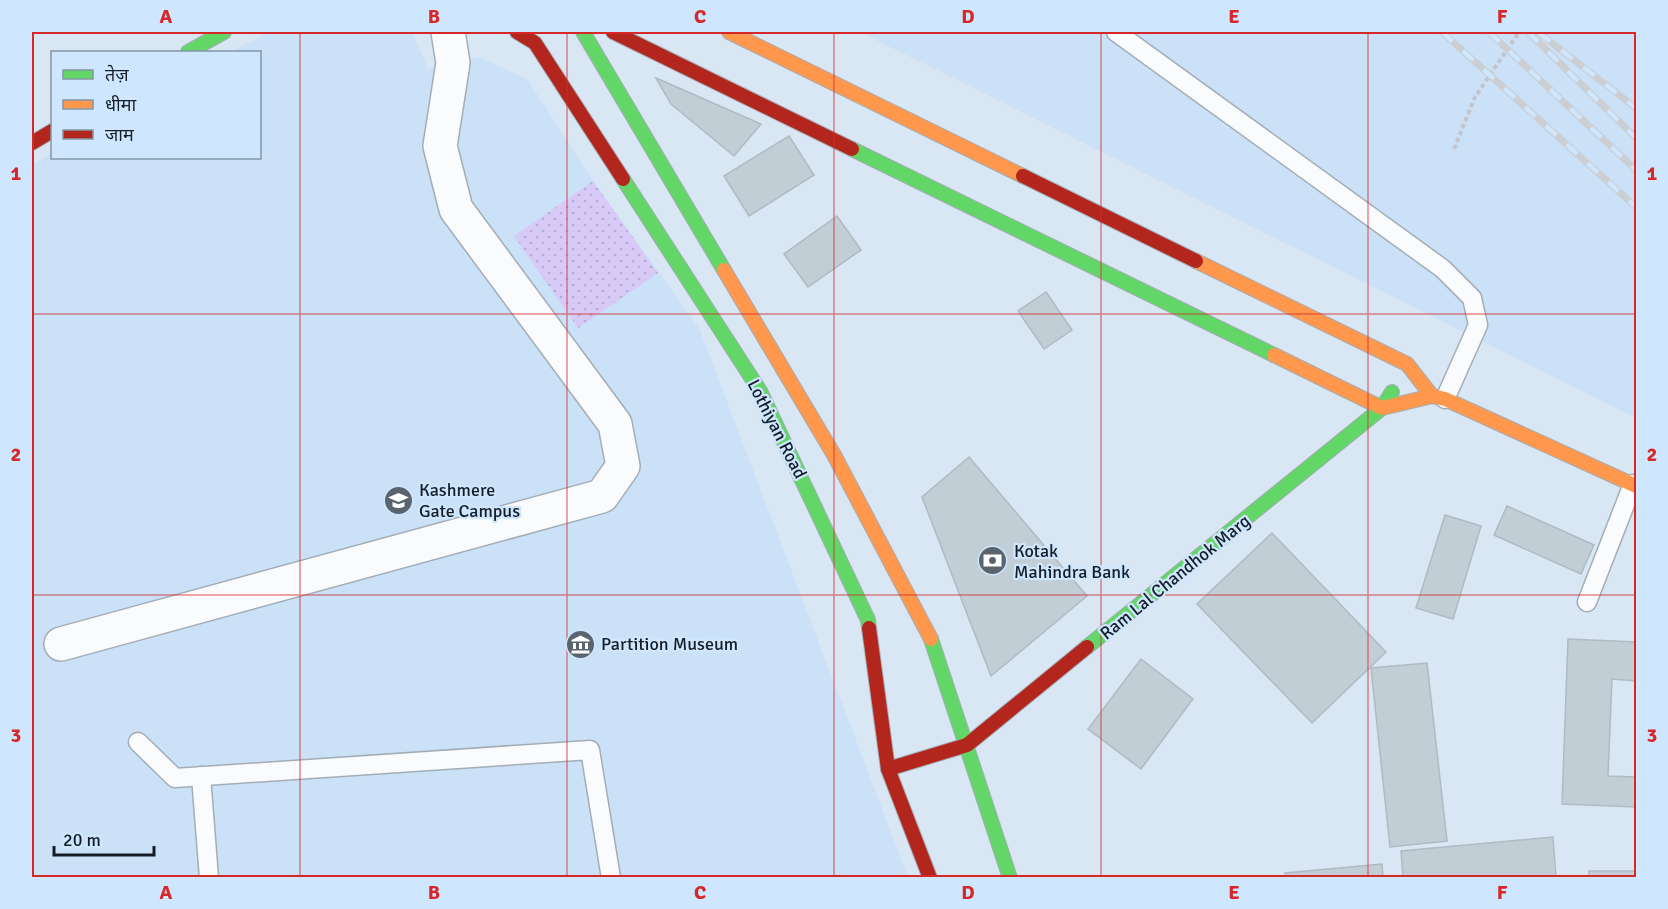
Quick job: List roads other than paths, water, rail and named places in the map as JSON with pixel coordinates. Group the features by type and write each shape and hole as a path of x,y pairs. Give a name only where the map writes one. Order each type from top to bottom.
{"street":[{"path":"190,51 224,32"},
{"path":"61,644 602,496 623,466 615,424 456,209 440,146 453,63 448,32"},
{"name":"Lothiyan Road","path":"517,32 535,43 760,391 868,620 888,769 930,878"},
{"name":"Lothiyan Road","path":"583,32 834,455 928,630 968,745 1010,878"},
{"path":"613,32 1382,408 1438,397"},
{"path":"729,32 1407,364 1438,397 1635,485"},
{"path":"32,143 51,131"},
{"path":"1382,408 1407,364"},
{"name":"Ram Lal Chandhok Marg","path":"968,745 1382,408"},
{"path":"888,769 968,745"}],"lane":[{"path":"1116,32 1390,229 1443,269 1472,298 1478,325 1438,397"},
{"path":"1587,602 1635,485"},
{"path":"138,742 175,778 590,750 611,878"},
{"path":"201,776 209,878"}],"railway":[{"path":"1442,32 1636,207"},
{"path":"1489,32 1636,170"},
{"path":"1528,32 1636,138"},
{"path":"1539,33 1636,108"}],"place":[{"name":"Kashmere Gate Campus","path":"398,500"},
{"name":"Kotak Mahindra Bank","path":"993,561"},
{"name":"Partition Museum","path":"580,644"}]}
